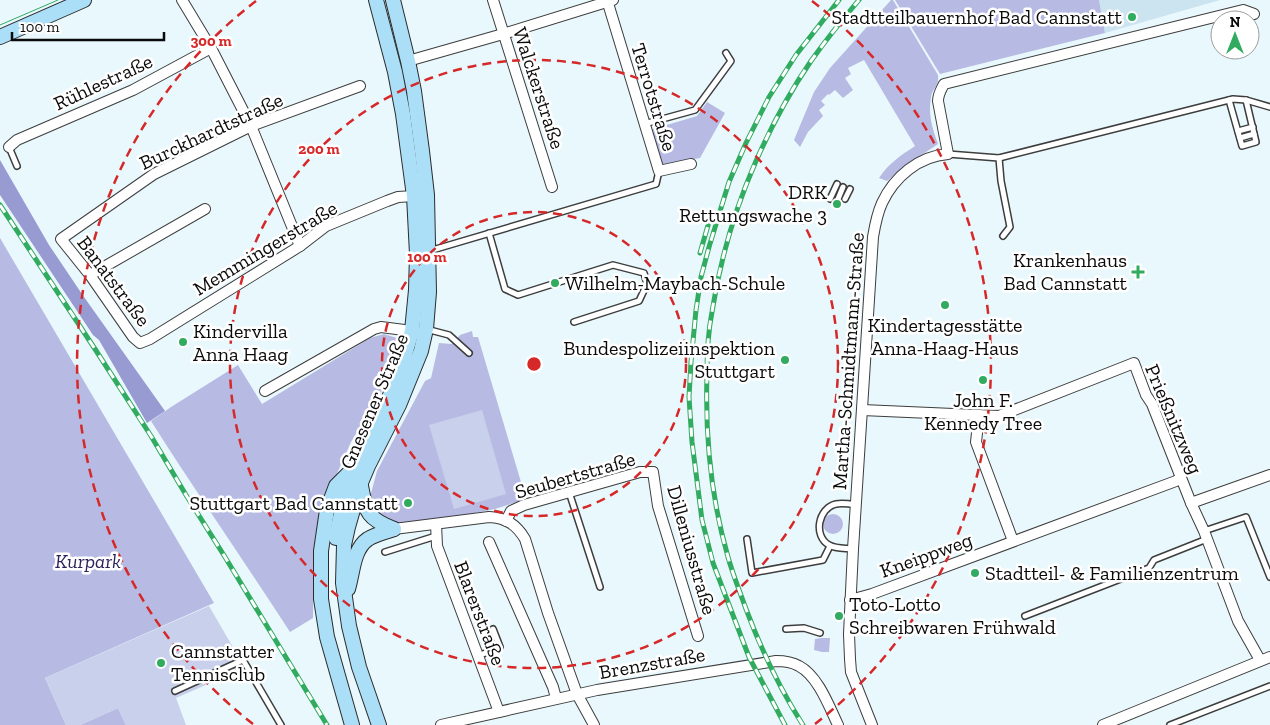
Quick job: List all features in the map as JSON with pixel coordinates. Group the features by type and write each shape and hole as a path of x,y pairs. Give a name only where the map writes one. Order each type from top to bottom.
{"main road":[{"path":"0,37 84,0"},
{"name":"Gnesener Straße","path":"370,725 355,686 340,626 335,597 334,554 346,496 358,464 400,371 412,331 417,254 414,196 404,114 376,0"},
{"name":"Gnesener Straße","path":"378,725 359,667 349,626 343,583 344,545 360,484 399,405 421,351 426,330 429,292 427,195 414,91 393,0"},
{"path":"352,725 327,637 321,600 321,550 327,510 336,486 358,464"},
{"path":"360,484 366,510 372,518 380,524 394,529"},
{"path":"345,600 359,549 370,538 394,529"}],"street":[{"path":"182,0 212,48 251,126 300,246"},
{"name":"Walckerstraße","path":"493,0 552,188"},
{"path":"408,61 609,1"},
{"name":"Terrotstraße","path":"609,1 658,171 691,164"},
{"path":"948,154 938,101 938,95 944,84 1210,18"},
{"name":"Rühlestraße","path":"9,146 17,140 133,90 212,48"},
{"name":"Burckhardtstraße","path":"61,239 154,174 251,126 360,86"},
{"name":"Martha-Schmidtmann-Straße","path":"872,725 851,672 850,600 873,237 881,205 888,191 905,172 927,159 939,154 948,154"},
{"name":"Memmingerstraße","path":"140,343 150,340 300,246 326,226 393,199 402,196 414,196"},
{"path":"90,275 205,210"},
{"name":"Banatstraße","path":"61,239 90,275 133,337 140,343"},
{"path":"265,391 374,330 381,328 412,331"},
{"name":"Prießnitzweg","path":"862,410 999,416 1134,363 1206,535 1238,621 1265,659"},
{"path":"979,415 976,442 1013,541"},
{"name":"Seubertstraße","path":"394,529 489,517 506,521 511,511 524,505 640,472 653,472"},
{"name":"Dilleniusstraße","path":"653,472 658,506 698,636"},
{"path":"1191,503 1270,475"},
{"name":"Kneippweg","path":"850,600 872,594 1176,482 1181,478"},
{"path":"506,521 514,524 524,539 577,694 594,725"},
{"name":"Blarerstraße","path":"436,524 436,541 499,712"},
{"path":"489,542 553,687 556,698"},
{"path":"1103,725 1265,659"},
{"name":"Brenzstraße","path":"441,725 556,698 776,661 800,666 810,674 817,683 838,725"}],"lane":[{"path":"644,124 695,110 731,61 726,53"},
{"path":"1229,100 1242,146 1256,142 1246,100"},
{"name":"Martha-Schmidtmann-Straße","path":"948,154 999,158 1229,100 1246,100 1270,107"},
{"path":"1238,131 1252,127"},
{"path":"9,146 17,166"},
{"path":"999,158 1010,227 1002,236"},
{"path":"429,252 656,184 658,171"},
{"path":"830,199 837,184"},
{"path":"838,199 843,187"},
{"path":"845,199 850,189"},
{"path":"489,233 505,289 518,295 613,265 644,274 647,284 639,301 574,322"},
{"path":"426,330 449,335 468,353"},
{"path":"569,492 600,588"},
{"path":"853,549 830,546 820,533 819,524 821,515 826,509 836,504 856,504"},
{"path":"1025,616 1150,568 1154,560 1246,517 1270,577"},
{"path":"747,539 752,572 823,560 830,546"},
{"path":"385,552 436,541"},
{"path":"786,629 804,628 820,633"},
{"path":"478,656 500,647 493,629"},
{"path":"175,691 243,660 282,725"},
{"path":"1170,725 1270,686"}],"shaded area":[{"name":"Stadtteilbauernhof Bad Cannstatt","path":"1099,0 1220,0 1105,33"},
{"path":"0,160 49,245 165,411 147,423 99,340 93,335 0,195"},
{"path":"482,410 506,494 454,509 429,425"},
{"name":"Cannstatter Tennisclub","path":"209,606 245,668 176,698 186,725 126,725 118,708 80,725 66,725 45,678"}],"green space":[{"path":"893,0 938,75 938,83 931,97 930,115 938,144 887,181 879,178 891,164 915,146 864,60 848,68 851,74 845,78 853,90 843,98 835,90 828,94 821,101 825,105 819,110 823,116 808,132 800,147 794,140 814,92 830,68"},
{"path":"895,0 1099,0 1105,33 940,74"},
{"path":"707,102 725,113 700,158 661,165 650,130 697,116"},
{"name":"Kurpark","path":"0,238 214,603 45,678 66,725 0,725"},
{"path":"472,331 473,337 478,337 526,499 495,509 454,517 402,524 387,523 376,517 370,497 377,471 425,381 431,378 439,343 452,344 460,335"},
{"path":"384,334 400,339 392,368 380,395 351,442 324,503 314,547 313,618 290,632 151,421 238,365 262,404 370,338"},
{"path":"829,514 837,514 843,520 843,528 837,534 829,534 823,528 823,520"},
{"path":"830,638 829,652 814,650 815,639"},
{"path":"118,708 126,725 80,725"}],"tram line":[{"path":"0,25 58,0"}],"railway":[{"path":"785,725 749,657 713,563 702,520 692,442 689,397 691,362 701,277 729,182 769,97 796,55 839,0"},
{"path":"803,725 779,683 758,639 734,577 722,535 713,490 708,444 708,343 715,293 724,254 741,198 756,161 781,110 803,73 859,0"},
{"path":"0,205 151,436 327,725"},
{"path":"700,253 711,215"}],"place":[{"name":"Stadtteilbauernhof Bad Cannstatt","path":"1132,17"},
{"name":"DRK Rettungswache 3","path":"837,204"},
{"name":"Krankenhaus Bad Cannstatt","path":"1138,272"},
{"name":"Wilhelm-Maybach-Schule","path":"555,283"},
{"name":"Kindertagesstätte Anna-Haag-Haus","path":"945,305"},
{"name":"Kindervilla Anna Haag","path":"183,342"},
{"name":"Bundespolizeiinspektion Stuttgart","path":"785,360"},
{"name":"John F. Kennedy Tree","path":"983,380"},
{"name":"Stuttgart Bad Cannstatt","path":"408,503"},
{"name":"Stadtteil- & Familienzentrum","path":"975,573"},
{"name":"Toto-Lotto Schreibwaren Frühwald","path":"839,616"},
{"name":"Cannstatter Tennisclub","path":"161,663"}]}
